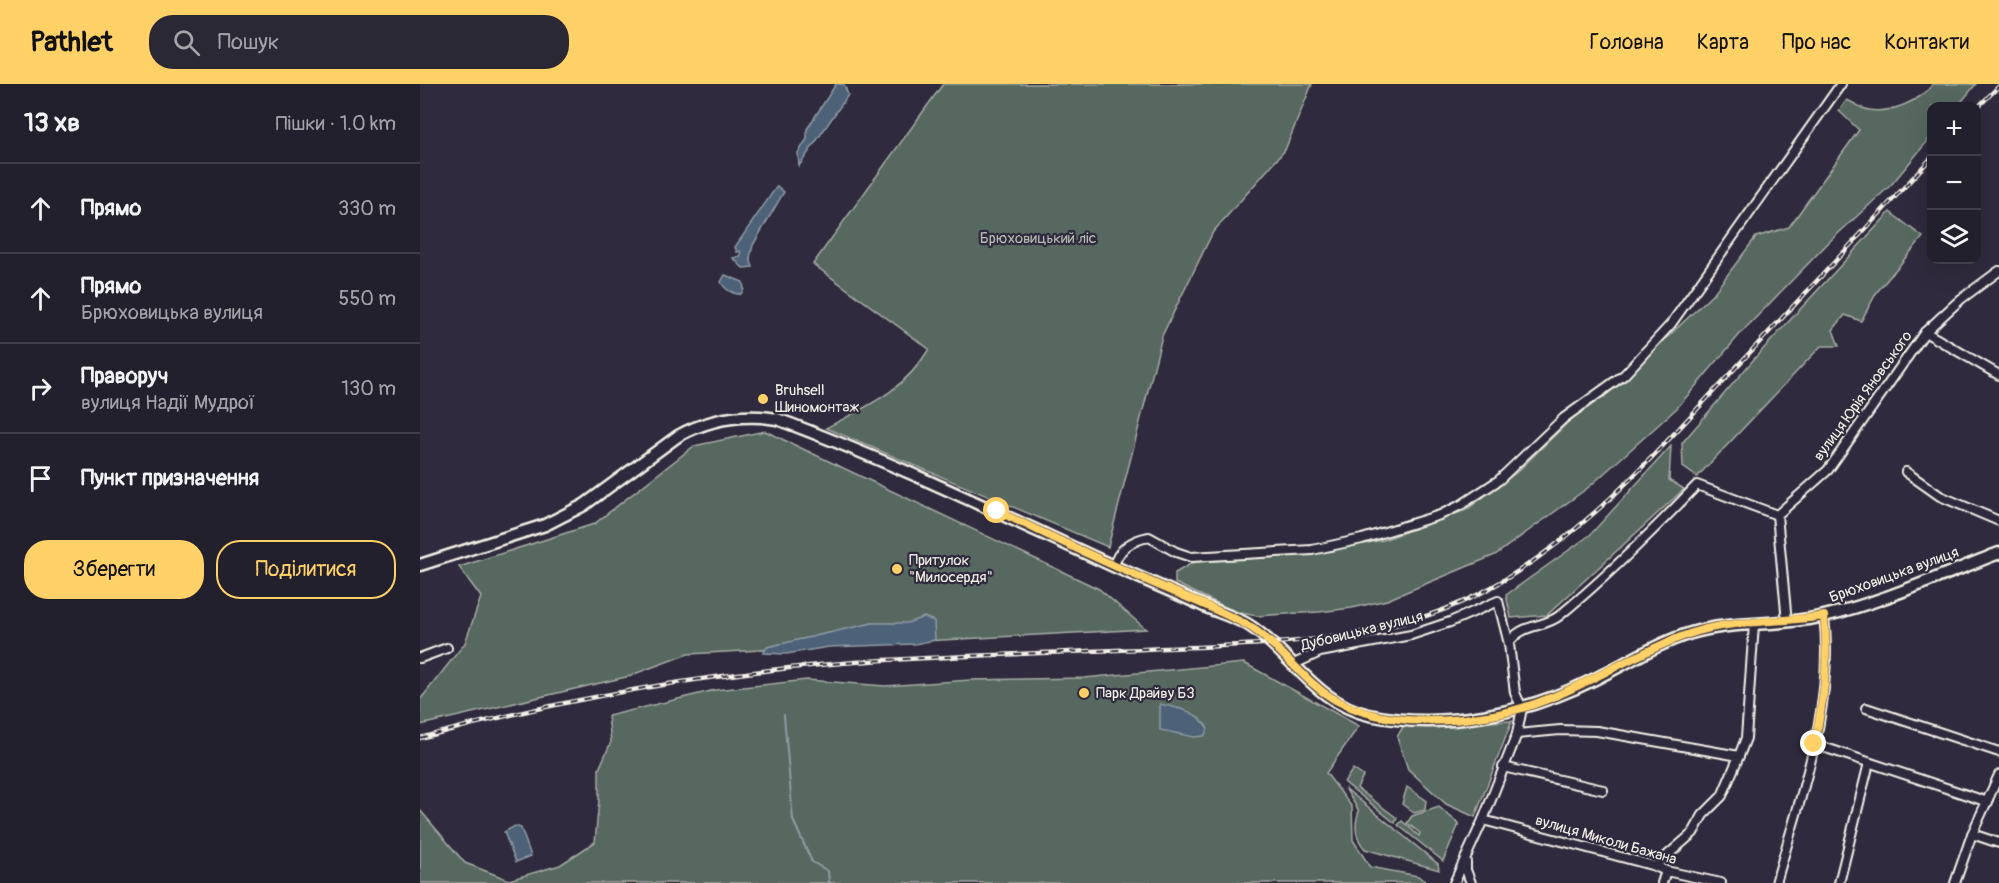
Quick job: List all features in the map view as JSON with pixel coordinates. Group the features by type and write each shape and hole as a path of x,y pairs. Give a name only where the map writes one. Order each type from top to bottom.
{"main road":[{"name":"Брюховицька вулиця","path":"420,565 545,525 584,506 678,436 694,427 727,418 757,416 777,419 810,431 997,511 1247,625 1331,699 1370,715 1460,719 1522,708 1591,681 1653,648 1691,633 1719,626 1787,622 1824,616 1857,607 1999,553"}],"street":[{"path":"1114,566 1117,554 1137,539 1149,537 1176,552 1191,557 1312,550 1362,539 1440,515 1477,496 1499,480 1564,418 1624,375 1671,324 1823,114 1841,84"},
{"name":"вулиця Юрія Яновського","path":"1777,515 1828,470 1925,332 1961,299 1999,270"},
{"path":"1925,332 1999,375"},
{"path":"1906,472 1940,496 1999,521"},
{"path":"1509,644 1515,634 1522,630 1552,621 1606,578 1697,485 1777,515 1787,622"},
{"name":"Дубовицька вулиця","path":"1292,664 1320,652 1411,634 1450,622 1495,600 1498,601 1509,644 1515,693 1522,708"},
{"path":"1776,883 1814,744 1825,685 1828,650 1824,616"},
{"path":"1654,866 1693,833 1703,815 1722,796 1739,756 1746,738 1754,624"},
{"path":"420,658 447,648"},
{"path":"1454,883 1484,820 1517,734 1522,708"},
{"path":"1866,708 1999,752"},
{"path":"1517,734 1560,730 1597,731 1739,756"},
{"path":"1814,744 1988,802"},
{"path":"1839,883 1869,763"},
{"path":"1503,767 1604,790"},
{"path":"1955,883 1972,834 1999,775"},
{"name":"вулиця Миколи Бажана","path":"1484,820 1666,871 1721,883"},
{"path":"1972,834 1999,843"},
{"path":"1467,857 1466,870 1471,883"},
{"path":"1662,883 1666,871"}],"green space":[{"name":"Брюховицький ліс","path":"943,84 1312,84 1285,150 1213,232 1162,336 1108,547 826,428 871,404 896,387 919,364 929,349 813,264"},
{"path":"1933,84 1976,84 1961,102 1927,102 1927,142 1891,185 1830,241 1741,333 1677,408 1589,487 1495,555 1387,600 1319,612 1257,616 1236,612 1175,583 1175,573 1194,562 1302,555 1383,540 1466,510 1517,472 1589,402 1604,397 1713,294 1756,237 1789,227 1859,130 1839,111 1847,100 1866,109 1886,110 1905,104 1928,90"},
{"path":"1890,212 1923,237 1877,292 1861,321 1845,315 1833,330 1839,346 1821,346 1697,477 1683,467 1682,443 1754,359"},
{"path":"765,431 1099,589 1146,629 688,654 626,677 420,725 420,700 465,643 481,597 459,567 594,524 694,446"},
{"path":"1671,446 1669,480 1684,489 1547,615 1511,618 1506,595 1590,535"},
{"path":"1244,663 1359,726 1326,773 1352,807 1353,840 1370,867 1418,876 1427,883 420,883 420,810 465,863 509,880 560,865 595,842 599,769 611,742 608,716 715,690 807,680 885,686 971,680 1084,678"},
{"path":"1512,721 1475,817 1446,804 1408,769 1397,737 1404,725"},
{"path":"1353,769 1363,776 1357,788 1397,818 1395,823 1344,782"},
{"path":"1407,787 1426,800 1425,810 1414,813 1402,804"},
{"path":"1345,788 1438,864 1439,870 1365,849 1356,831 1359,811"},
{"path":"1439,807 1459,824 1443,861 1398,825 1402,821 1419,836 1420,833 1407,823 1412,816"}],"water":[{"path":"836,84 844,84 848,95 799,166 798,153 807,139 807,129"},
{"path":"777,186 784,192 753,245 750,258 753,267 743,268 733,258 741,256 740,251 737,252 735,247"},
{"path":"725,275 743,282 744,289 741,294 724,287 721,282"},
{"path":"924,617 934,621 935,640 915,644 829,647 786,654 763,653 767,647 872,623 907,623"},
{"path":"1160,704 1194,714 1208,729 1204,736 1194,737 1160,730"},
{"path":"515,826 521,828 531,856 516,862 504,832"}],"waterway":[{"path":"784,715 793,820 812,862 828,871 831,883"}],"railway":[{"path":"1981,104 1999,86"},
{"path":"420,738 592,698 767,670 884,660 1285,642 1364,632 1441,611 1477,595 1514,574 1549,550 1611,497 1641,469 1927,162"}],"place":[{"name":"Bruhsell Шиномонтаж","path":"763,399"},
{"name":"Притулок \"Милосердя\"","path":"897,569"},
{"name":"Парк Драйву Б3","path":"1084,693"}],"route":[{"path":"997,511 1247,625 1331,699 1360,713 1385,717 1435,720 1494,715 1522,708 1591,681 1653,648 1691,633 1719,626 1787,622 1824,616 1828,650 1823,706 1814,744"}]}
